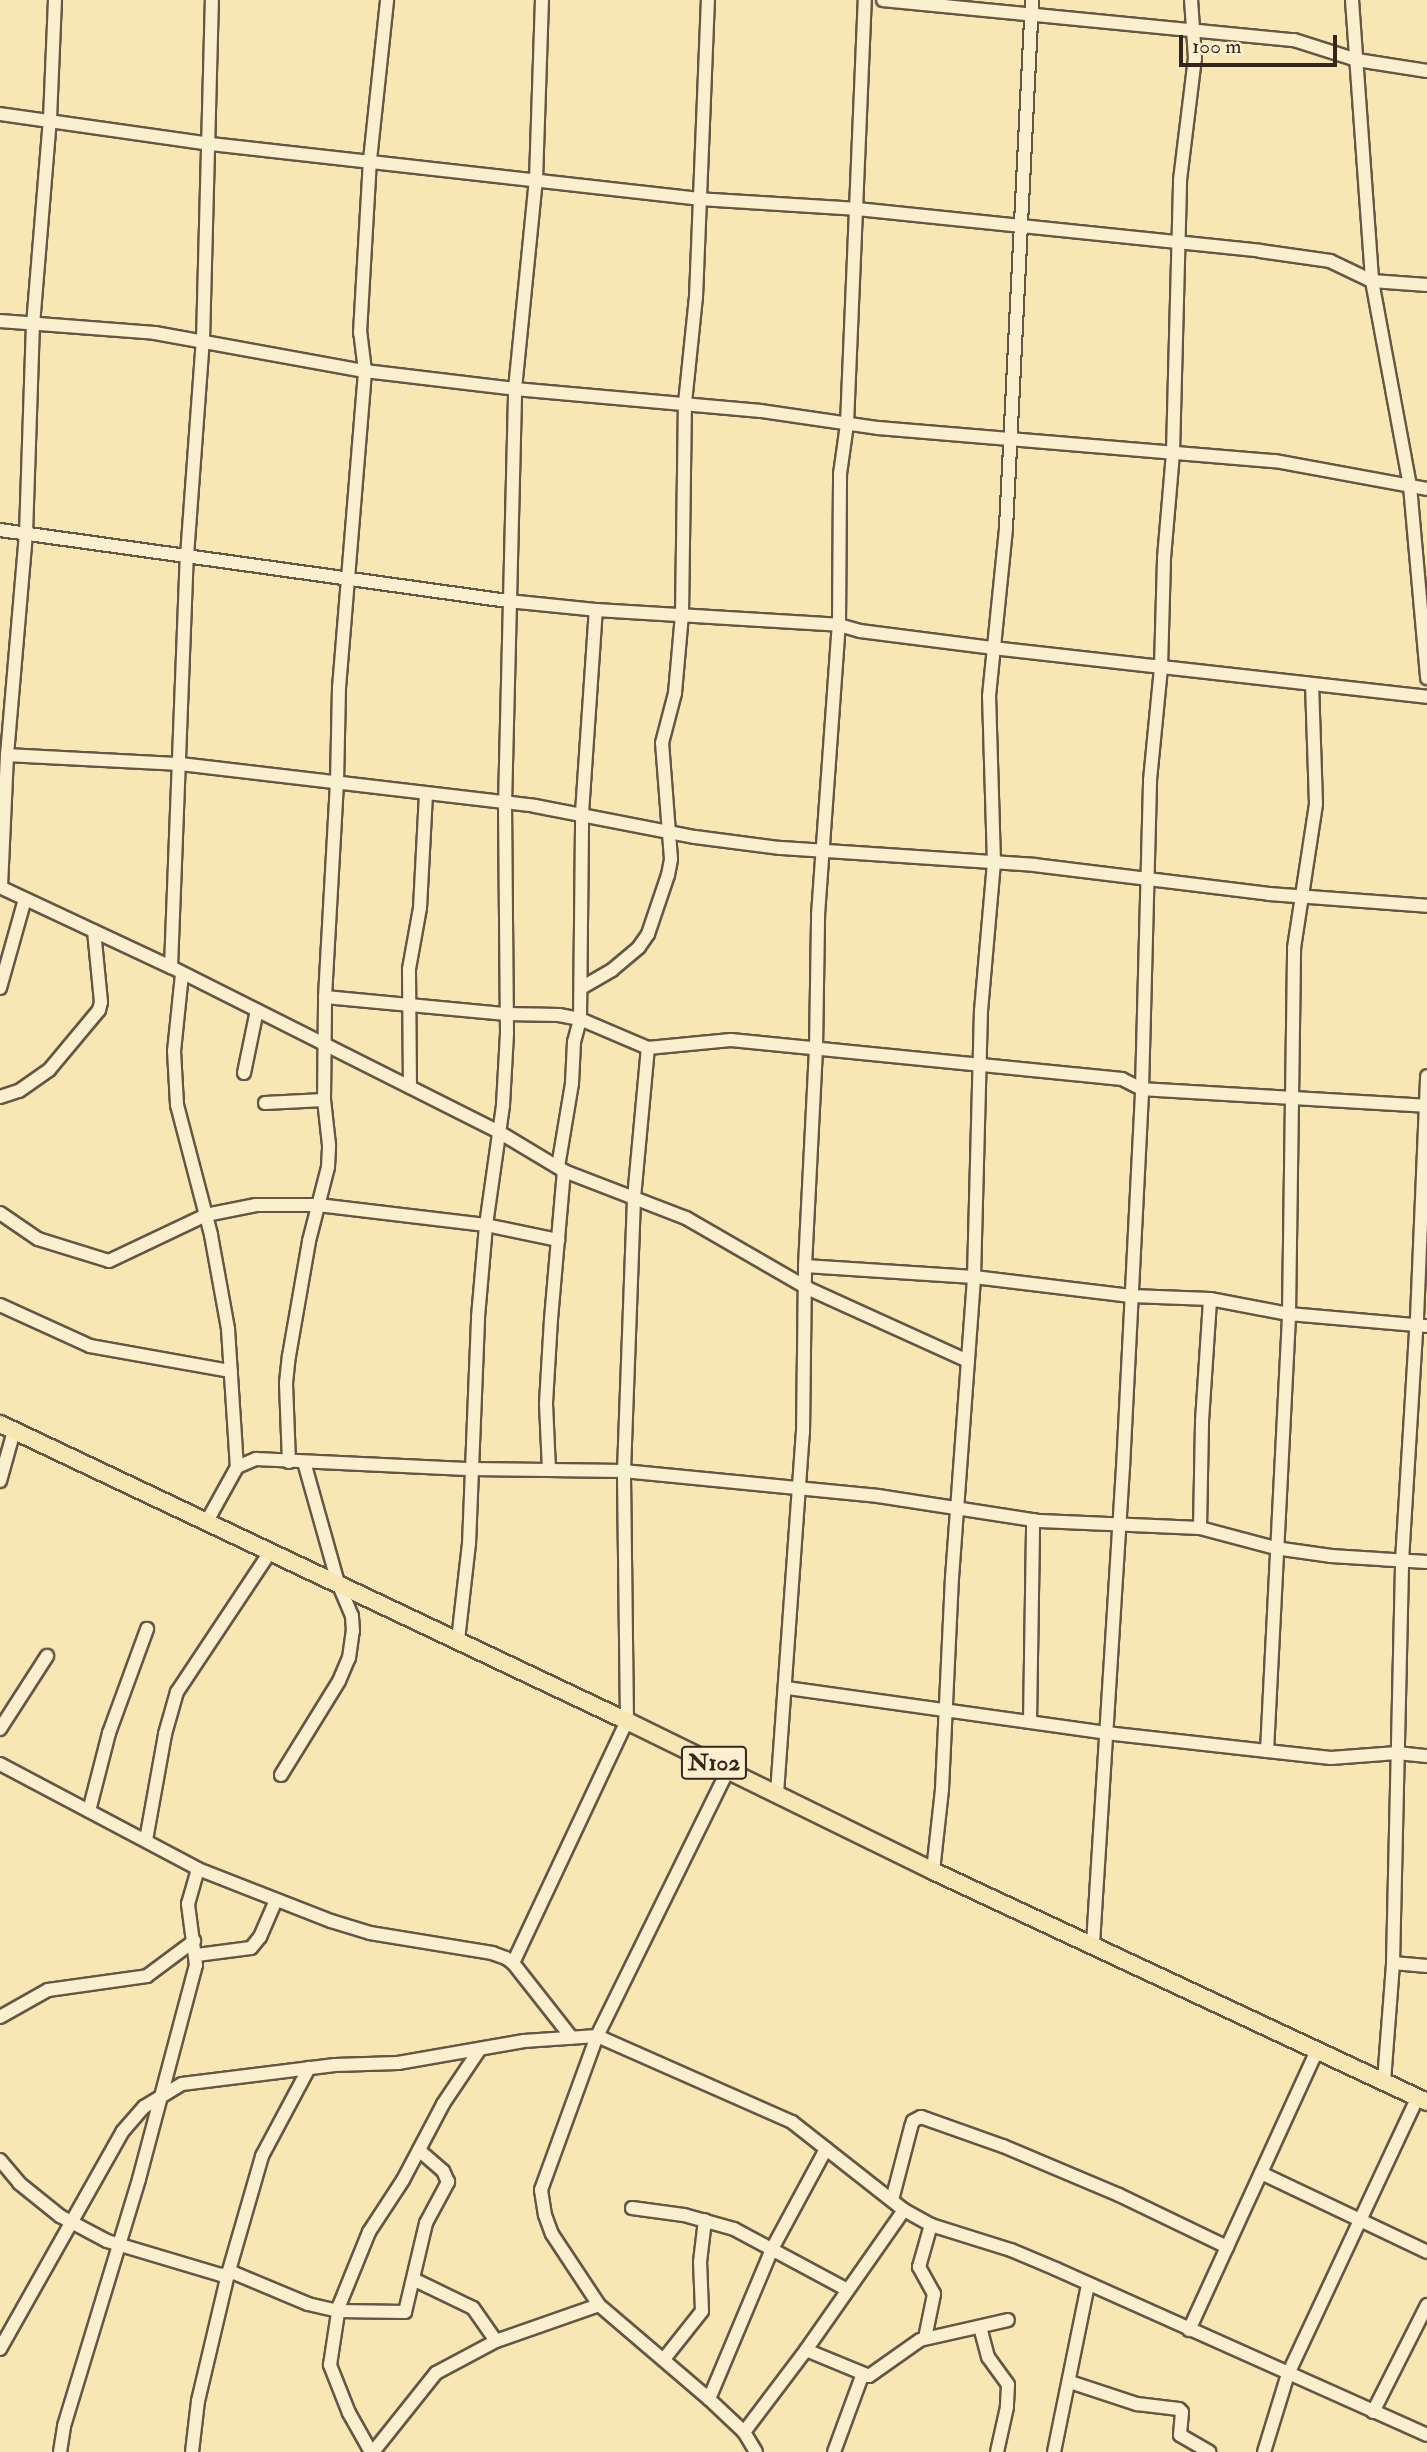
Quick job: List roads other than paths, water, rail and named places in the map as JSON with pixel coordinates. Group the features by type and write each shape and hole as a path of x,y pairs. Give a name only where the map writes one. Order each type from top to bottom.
{"main road":[{"name":"N102","path":"7,1428 458,1640 933,1871 1422,2099"}],"street":[{"path":"55,0 50,119 33,325 26,534 7,755 0,887 257,1010 499,1132 561,1169 686,1218 807,1288 968,1361"},
{"path":"206,1523 237,1467 231,1371 228,1329 206,1215 177,1105 174,1051 187,556 203,340 211,145 212,0"},
{"path":"289,1462 286,1383 309,1241 328,1156 324,1100 325,997 346,576 365,370 360,333 370,160 387,0"},
{"path":"458,1640 469,1544 478,1317 486,1225 503,1105 508,601 515,389 536,180 542,0"},
{"path":"581,988 612,970 639,947 648,934 668,875 671,832 664,795 663,743 675,693 682,615 685,402 696,297 708,0"},
{"path":"777,1793 800,1489 807,1288 805,1266 816,1048 816,977 822,850 839,625 840,474 847,424 850,292 858,209 865,0"},
{"path":"883,0 1294,40 1357,60 1427,71"},
{"path":"933,1871 974,1277 981,1011 994,863 989,695 1006,528 1023,226 1032,0"},
{"path":"1093,1944 1142,1089 1150,780 1161,667 1164,558 1174,452 1180,180 1195,58 1191,0"},
{"path":"1352,0 1372,281 1410,486 1427,678"},
{"path":"0,114 50,119 211,145 370,160 698,199 858,209 1180,243 1330,261 1372,281 1427,285"},
{"path":"0,321 203,340 365,370 515,389 685,402 847,424 1275,461 1427,489"},
{"path":"0,530 346,576 508,601 596,610 839,625 860,631 992,648 1427,697"},
{"path":"549,1470 546,1403 561,1169 572,1083 574,1042 580,1019 582,813 596,610"},
{"path":"1267,1751 1275,1548 1289,1314 1294,948 1316,804 1312,684"},
{"path":"7,755 180,764 582,813 671,832 780,848 994,863 1149,878 1301,897 1427,906"},
{"path":"410,1087 409,968 420,908 426,794"},
{"path":"0,988 25,899"},
{"path":"0,1097 19,1091 50,1070 99,1010 94,931"},
{"path":"325,997 506,1014 559,1014 580,1019 648,1048 672,1048 718,1040 1122,1079 1142,1089 1426,1106"},
{"path":"244,1073 257,1010"},
{"path":"513,1963 627,1721 624,1471 634,1199 648,1048"},
{"path":"1384,2081 1393,1963 1402,1560 1422,1325 1427,1076"},
{"path":"265,1103 324,1100"},
{"path":"0,1213 38,1239 109,1261 206,1215 244,1206 318,1205 486,1225 558,1240"},
{"path":"805,1266 974,1277 1131,1296 1210,1299 1289,1314 1422,1325"},
{"path":"1200,1528 1202,1421 1210,1299"},
{"path":"0,1305 90,1346 231,1371"},
{"path":"0,1481 7,1428"},
{"path":"237,1467 256,1459 472,1469 624,1471 800,1489 1033,1520 1119,1527 1200,1528 1275,1548 1331,1556 1427,1562"},
{"path":"281,1776 339,1681 349,1658 354,1632 352,1616 338,1583 304,1462"},
{"path":"1030,1722 1033,1520"},
{"path":"146,1840 165,1734 177,1692 270,1552"},
{"path":"89,1811 110,1733 147,1629"},
{"path":"0,1729 47,1656"},
{"path":"787,1688 1105,1732 1331,1758 1397,1754 1427,1756"},
{"path":"0,1764 198,1869 370,1933 492,1953 513,1963 572,2038"},
{"path":"728,1770 597,2036 541,2190 545,2216 552,2234 599,2305 709,2399 744,2432 756,2452"},
{"path":"60,2452 64,2426 120,2245 162,2095 197,1955 188,1904 198,1869"},
{"path":"197,1955 251,1948 260,1937 276,1899"},
{"path":"0,2017 48,1990 147,1976 194,1941"},
{"path":"1393,1963 1427,1966"},
{"path":"0,2349 123,2131 144,2107 162,2095 194,2081 309,2068 398,2063 524,2041 597,2036 773,2112 826,2149 904,2210 931,2225 1011,2250 1427,2435"},
{"path":"480,2049 443,2104 419,2150 369,2232 338,2311 330,2365 349,2413 372,2452 436,2373 496,2341 599,2305"},
{"path":"1189,2330 1317,2050"},
{"path":"192,2452 198,2401 228,2274 262,2156 309,2068"},
{"path":"1264,2452 1288,2374 1359,2222 1422,2099"},
{"path":"892,2200 913,2120 921,2117 1003,2146 1106,2189 1227,2247"},
{"path":"709,2399 772,2249 826,2149"},
{"path":"0,2160 19,2183 70,2223 120,2245 221,2275 234,2273 307,2304 338,2311 405,2312 415,2280 426,2223 448,2182 443,2171 419,2150"},
{"path":"1261,2173 1359,2222 1427,2252"},
{"path":"632,2208 705,2220 734,2230 848,2290"},
{"path":"744,2432 806,2350 904,2210"},
{"path":"664,2360 702,2311 700,2262 705,2220"},
{"path":"925,2338 934,2294 919,2267 931,2225"},
{"path":"415,2280 473,2308 496,2341"},
{"path":"1054,2452 1088,2285"},
{"path":"1373,2412 1427,2305"},
{"path":"806,2350 862,2376 877,2373 925,2338 1008,2320"},
{"path":"980,2327 988,2357 1008,2385 1007,2407 997,2452"},
{"path":"834,2452 862,2376"},
{"path":"1070,2382 1137,2404 1179,2409 1182,2412 1180,2435 1210,2452"}]}
